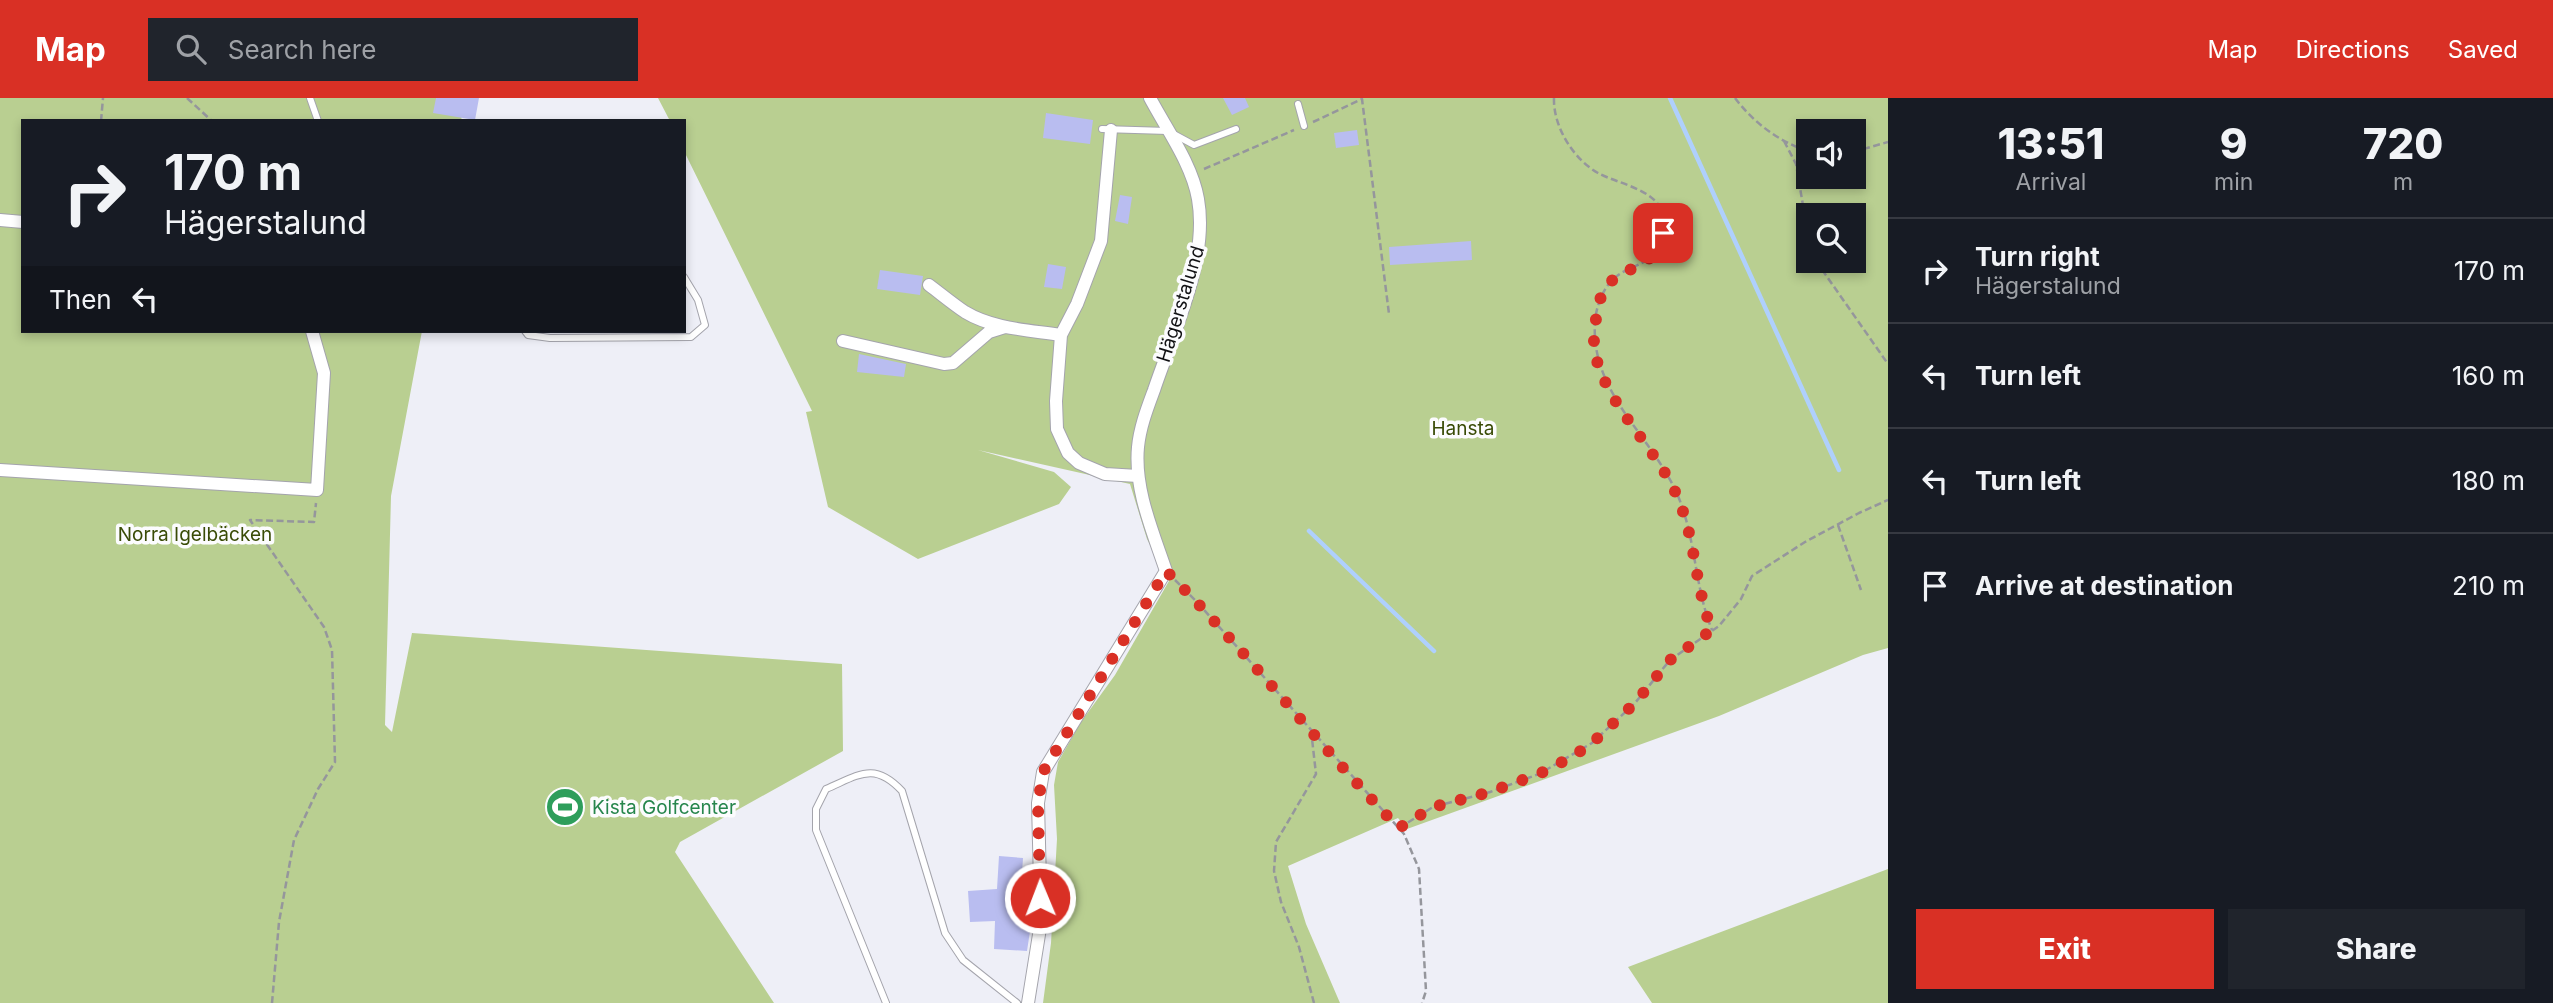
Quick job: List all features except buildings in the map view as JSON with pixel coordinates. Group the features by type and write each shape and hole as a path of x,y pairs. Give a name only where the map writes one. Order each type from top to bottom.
{"street":[{"name":"Hägerstalund","path":"1150,98 1191,175 1198,198 1200,237 1189,286 1143,420 1138,447 1138,476 1142,496 1166,571"},
{"path":"1106,130 1101,241 1077,304 1061,335 1056,401 1057,429 1068,453 1079,463 1105,474 1138,476"},
{"path":"0,220 21,222"},
{"path":"929,285 966,312 984,321 1004,327 1061,335"},
{"path":"843,341 944,365 953,363 989,332 1004,327"},
{"path":"0,470 317,490 324,373 313,333"},
{"path":"1028,1003 1041,922 1038,803 1043,772 1166,571"}],"lane":[{"path":"310,98 317,119"},
{"path":"1298,104 1304,126"},
{"path":"1106,130 1168,131 1194,145 1236,129"},
{"path":"526,333 550,338 691,337 705,325 698,300 686,280"},
{"path":"886,1003 816,830 816,809 826,789 866,772 889,777 902,791 945,933 963,960 1017,1003"}],"path":[{"path":"101,119 103,98"},
{"path":"187,98 210,119"},
{"path":"1554,98 1556,120 1565,139 1578,155 1596,172 1649,195 1660,206 1664,219 1658,247 1650,258 1615,277 1601,296 1595,320 1595,352 1603,377 1669,480 1680,502 1692,547 1701,599 1712,630"},
{"path":"1735,98 1770,133 1796,146"},
{"path":"1191,175 1362,99 1389,314"},
{"path":"1784,141 1796,164 1803,203"},
{"path":"1866,148 1888,142"},
{"path":"1824,273 1888,363"},
{"path":"272,1003 279,922 295,840 318,789 335,762 332,650 324,626 250,520 314,522 317,490"},
{"path":"1399,828 1433,807 1490,792 1539,774 1572,757 1592,743 1635,703 1670,660 1719,626 1741,599 1752,576 1805,542 1888,500"},
{"path":"1838,525 1861,590"},
{"path":"1166,571 1197,602 1404,834 1419,869 1426,991 1422,1003"},
{"path":"1311,730 1316,774 1276,842 1274,871 1281,902 1299,947 1314,1003"}],"green space":[{"name":"Norra Igelbäcken","path":"0,98 465,98 461,119 21,119 21,333 422,333 391,496 385,725 392,732 412,633 842,664 843,751 680,842 675,852 774,1003 0,1003"},
{"name":"Hansta","path":"658,98 1888,98 1888,648 1863,655 1719,716 1407,829 1398,818 1288,866 1306,924 1340,1003 1043,1003 1051,943 1057,839 1054,785 1058,762 1081,722 1115,675 1169,581 1147,539 1130,484 978,450 1054,472 1071,487 1059,504 918,559 828,507 806,412 812,411 686,155 686,119 669,119"},
{"path":"1888,869 1888,1003 1652,1003 1628,967"}],"waterway":[{"path":"1670,98 1839,470"},
{"path":"1309,531 1434,651"}],"place":[{"name":"Kista Golfcenter","path":"565,807"}],"route":[{"path":"1040,898 1038,803 1043,772 1049,758 1166,571 1197,602 1399,828 1433,807 1490,792 1539,774 1572,757 1592,743 1635,703 1670,660 1712,630 1701,599 1692,547 1680,502 1669,480 1603,377 1595,352 1595,320 1601,296 1615,277 1650,258 1663,233"}]}
